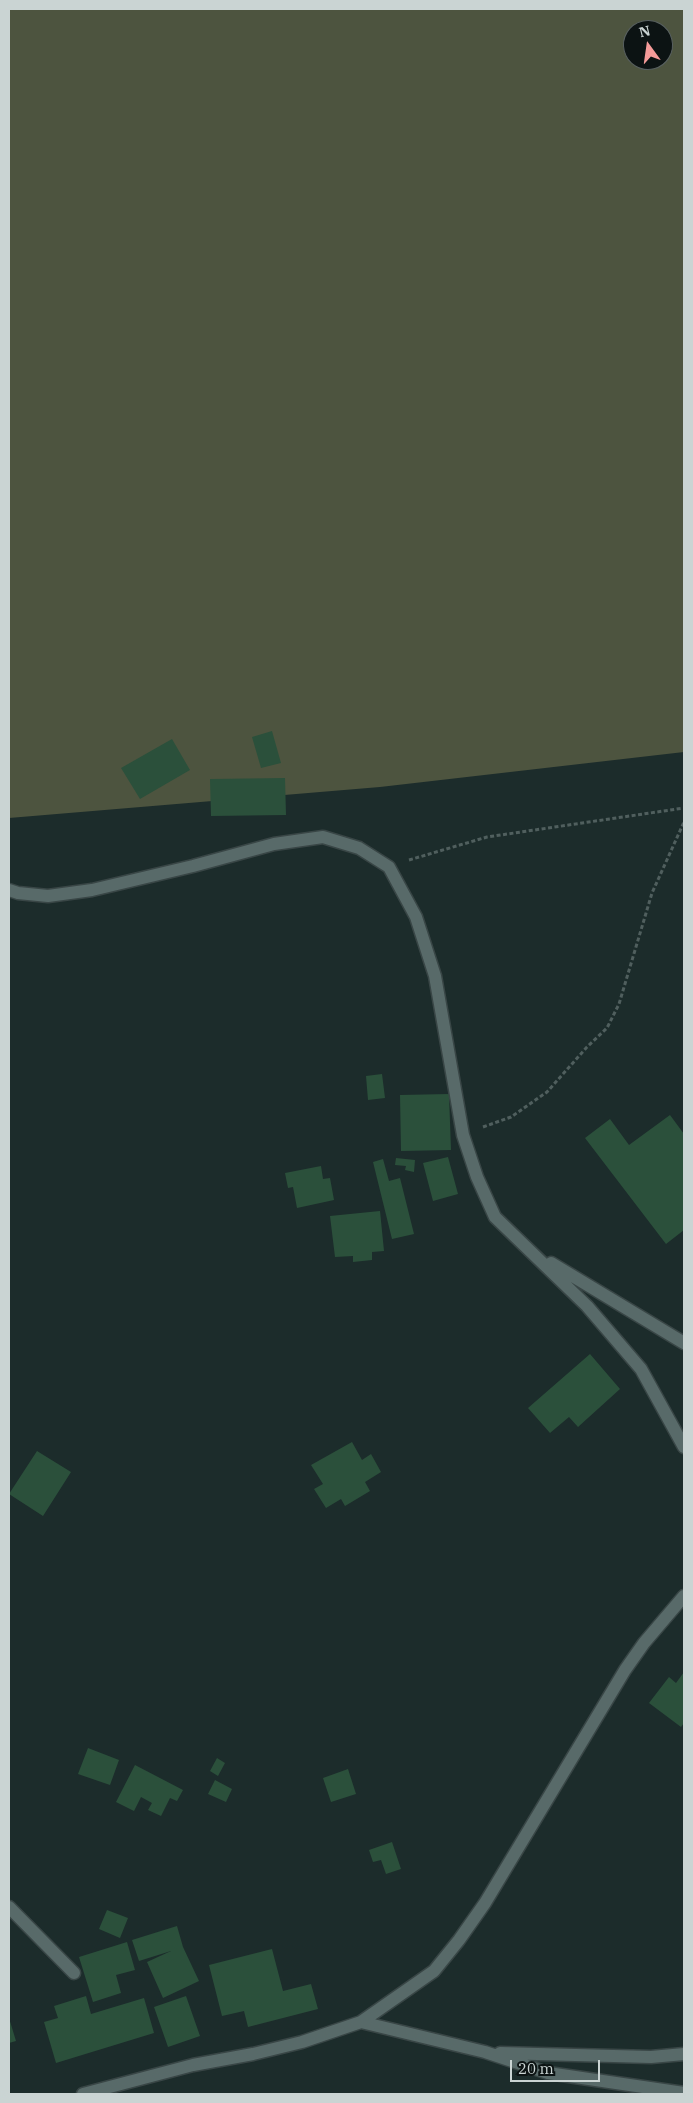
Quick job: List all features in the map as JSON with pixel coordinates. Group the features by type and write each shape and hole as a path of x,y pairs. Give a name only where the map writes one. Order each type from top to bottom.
{"street":[{"path":"9,890 18,893 48,896 92,890 274,844 323,836 359,848 389,867 416,917 435,976 463,1135 477,1177 496,1217 587,1306 641,1369 684,1447"},
{"path":"531,1251 684,1343"},
{"path":"83,2094 193,2065 286,2046 361,2022 434,1971 485,1904 625,1670 644,1643 684,1596"},
{"path":"9,1906 74,1973"},
{"path":"361,2022 484,2052 548,2073 684,2093"},
{"path":"484,2052 651,2057 684,2054"}],"path":[{"path":"389,867 439,850 487,837 684,808"},
{"path":"463,1135 511,1117 547,1092 587,1047 607,1028 619,1004 652,893 684,822"}],"green space":[{"path":"9,9 684,9 684,752 380,787 9,818"}],"building":[{"path":"272,731 281,763 261,768 252,737"},
{"path":"172,739 190,770 140,799 121,768"},
{"path":"285,778 286,815 211,816 210,779"},
{"path":"382,1074 385,1098 368,1100 366,1076"},
{"path":"449,1094 451,1150 401,1151 400,1095"},
{"path":"670,1115 684,1134 684,1230 666,1244 585,1138 610,1119 629,1145"},
{"path":"448,1157 458,1194 433,1201 423,1163"},
{"path":"396,1158 415,1160 414,1172 405,1170 406,1166 395,1165"},
{"path":"383,1159 389,1181 400,1178 414,1234 392,1239 373,1162"},
{"path":"321,1166 323,1179 330,1178 334,1200 297,1208 293,1187 288,1188 285,1173"},
{"path":"380,1211 384,1251 372,1252 372,1260 353,1262 353,1256 335,1257 330,1216"},
{"path":"590,1354 620,1389 578,1427 569,1417 550,1433 528,1408"},
{"path":"352,1442 362,1460 371,1454 381,1472 365,1482 370,1491 345,1506 341,1499 326,1508 314,1489 323,1484 311,1465"},
{"path":"37,1451 71,1472 43,1516 9,1494"},
{"path":"684,1672 684,1723 681,1727 649,1703 669,1677 676,1683"},
{"path":"88,1748 119,1760 110,1785 78,1774"},
{"path":"217,1758 225,1763 218,1776 210,1771"},
{"path":"135,1765 183,1790 177,1801 170,1798 161,1816 148,1810 152,1803 141,1797 134,1811 116,1802"},
{"path":"348,1769 356,1794 331,1802 323,1778"},
{"path":"215,1780 232,1789 226,1802 208,1794"},
{"path":"392,1842 401,1869 386,1874 381,1860 373,1862 369,1850"},
{"path":"107,1910 128,1918 120,1938 99,1929"},
{"path":"177,1926 183,1947 199,1981 163,1998 147,1962 171,1951 139,1961 132,1940"},
{"path":"127,1942 135,1970 116,1975 121,1993 93,2002 79,1957"},
{"path":"272,1949 283,1991 311,1984 318,2009 248,2027 244,2011 222,2016 209,1965"},
{"path":"86,1996 91,2014 144,1998 154,2033 56,2063 44,2022 58,2018 54,2006"},
{"path":"186,1996 200,2036 168,2047 154,2007"},
{"path":"9,2018 16,2041 9,2043"}]}
